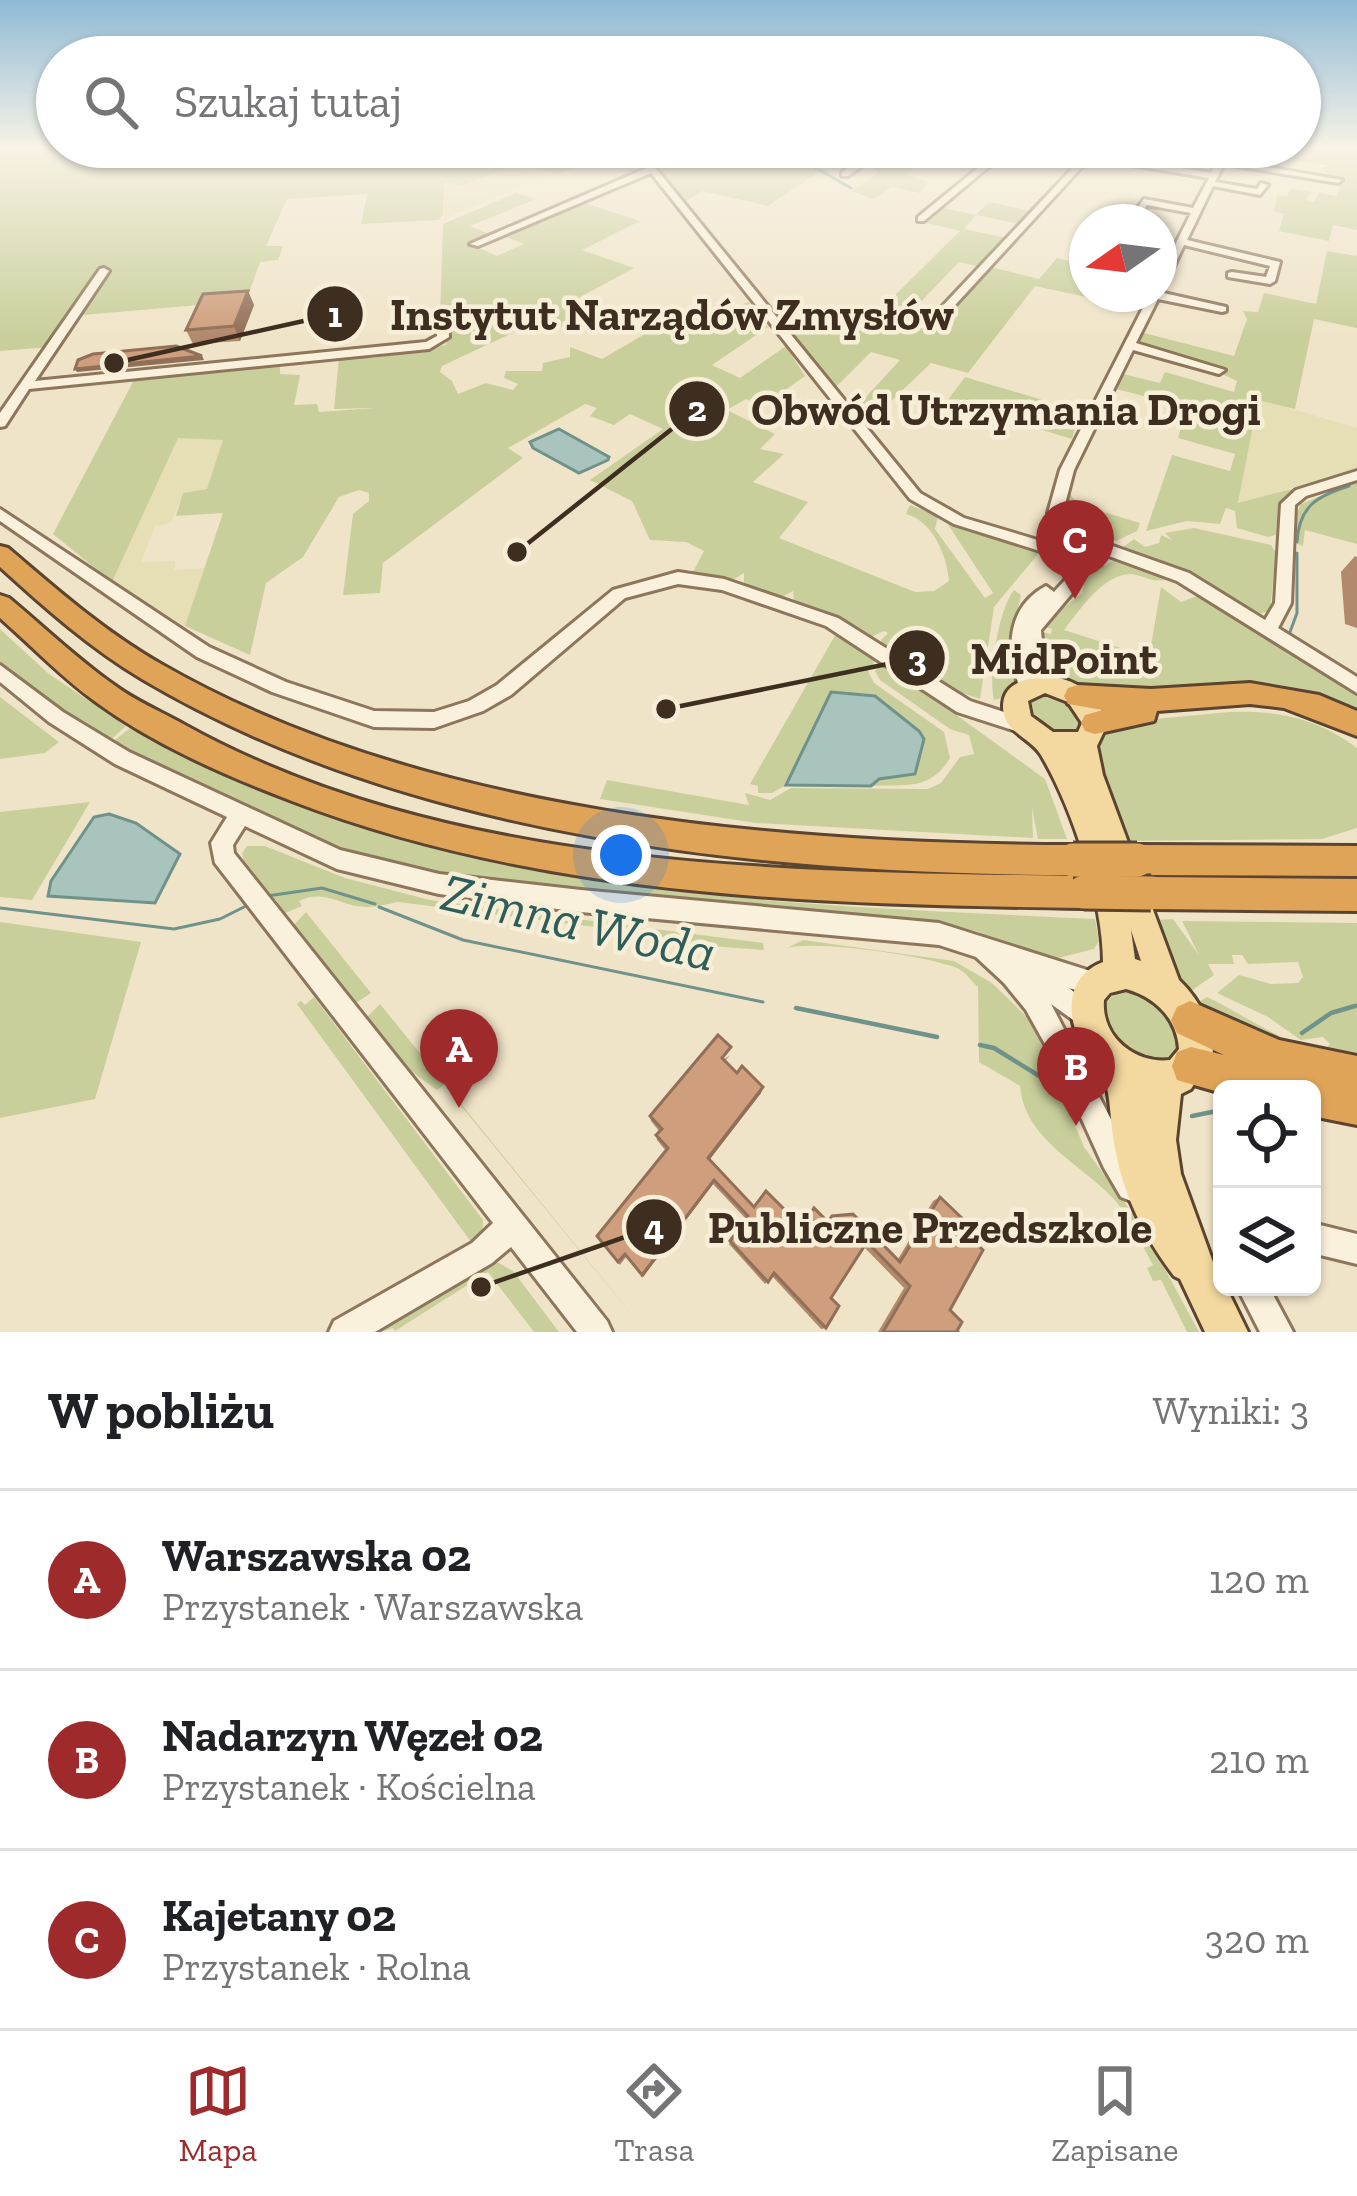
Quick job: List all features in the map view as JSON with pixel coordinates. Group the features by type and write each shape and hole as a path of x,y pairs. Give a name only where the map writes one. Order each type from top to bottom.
{"highway":[{"path":"0,554 51,602 158,677 271,734 410,782 530,809 726,840 956,858 1078,876 1150,893 1357,895"},
{"path":"0,604 88,682 168,731 279,783 422,830 554,858 682,876 833,887 1078,876 1137,860 1357,861"},
{"path":"1039,698 1125,700 1271,692 1326,707 1357,724"},
{"path":"1089,733 1130,715 1265,706 1311,716 1357,741"},
{"path":"1256,860 1357,847"},
{"path":"1190,1020 1277,1059 1357,1076"},
{"path":"1179,1073 1224,1080"},
{"path":"1321,1098 1357,1105"}],"main road":[{"path":"1039,698 1089,733 1094,790 1165,989"},
{"path":"1039,698 1047,742 1064,773 1116,920 1106,978 1087,999 1087,1018 1098,1043 1119,1065 1140,1077 1179,1073"},
{"path":"1047,742 1089,733"},
{"path":"1106,978 1142,976 1165,989 1190,1020 1197,1048 1159,1097 1155,1146 1193,1268 1227,1332"},
{"path":"1119,1065 1130,1151 1161,1231 1193,1268"}],"street":[{"path":"476,244 553,211"},
{"path":"686,211 908,489 946,516 1131,557 1183,577 1357,686"},
{"path":"921,220 932,211"},
{"path":"941,314 1036,211"},
{"path":"1177,248 1195,212 1191,211"},
{"path":"1182,242 1276,264 1270,281 1232,275"},
{"path":"0,423 104,271"},
{"path":"1177,297 1222,309"},
{"path":"0,514 203,652 279,687 386,722 434,720 476,706 516,681 611,599 641,584 678,578 714,582 832,622 964,707 1039,698 1032,629 1073,581 1072,545 1057,507 1067,470 1146,312"},
{"path":"26,386 429,345 443,337 442,322"},
{"path":"1130,345 1219,370"},
{"path":"1266,629 1277,619 1283,603 1288,504 1300,493 1357,475"},
{"path":"0,672 103,748 337,859 440,884 962,938 1006,954 1106,978"},
{"path":"240,816 221,851 596,1332"},
{"path":"962,938 992,956 1037,1004 1126,1181 1161,1231"},
{"path":"1006,954 1087,1018"},
{"path":"345,1332 482,1253 513,1225"},
{"path":"1321,1240 1357,1249"},
{"path":"1257,1296 1277,1332"}],"shaded area":[{"path":"1258,399 1357,428 1357,468 1238,504"},
{"path":"178,438 224,440 224,448 207,490 183,493 171,523 155,526 141,562 175,561 175,570 205,568 185,626 112,582"}],"green space":[{"path":"0,211 282,211 266,246 283,246 278,260 260,262 246,301 71,316 50,347 0,351"},
{"path":"364,211 443,211 439,220 361,224"},
{"path":"473,211 506,211 470,226 492,235 473,245 497,256 524,244 502,235 556,211 610,211 640,221 582,250 634,268 571,302 605,315 584,315 553,331 531,324 442,366 440,372 458,394 486,383 513,390 518,384 504,378 506,371 542,371 543,363 570,357 570,347 602,359 693,306 723,313 748,302 768,327 712,365 740,378 786,346 805,376 763,406 746,399 727,410 775,434 760,449 784,454 753,482 808,502 779,538 915,592 934,591 949,581 945,561 931,532 906,514 910,505 938,516 935,529 985,598 993,593 947,523 1029,546 1038,554 994,607 980,699 942,686 883,646 881,640 888,633 884,631 871,637 794,603 793,591 780,598 744,586 744,573 731,581 693,572 704,551 686,542 650,540 632,501 590,480 663,429 630,414 614,425 590,416 597,408 585,404 508,448 523,458 383,563 380,593 343,595 353,514 369,501 369,493 359,490 339,497 303,557 266,583 250,655 185,626 223,513 176,516 183,493 207,489 223,440 178,438 112,582 53,534 134,380 280,364 280,374 300,375 294,405 317,404 319,412 375,408 334,409 339,358 374,358 446,345 454,313 440,316 443,224"},
{"path":"940,211 976,215 964,229 1007,238 980,267 959,262 915,308 947,316 991,267 1039,279 1057,258 1069,261 1069,293 1035,286 968,373 931,363 867,424 855,409 900,360 871,352 836,387 794,334 823,307 870,320 960,231 927,223"},
{"path":"1032,211 1019,224 976,215"},
{"path":"1275,211 1357,211 1357,230 1333,225 1329,241 1279,231 1284,214"},
{"path":"1327,251 1357,256 1357,328 1314,319 1295,409 1258,400 1238,503 1299,487 1278,505 1276,535 1237,528 1235,511 1226,508 1220,524 1187,521 1146,531 1172,455 1230,471 1235,454 1178,438 1187,407 1116,389 1123,374 1160,383 1165,372 1234,392 1237,381 1218,372 1220,368 1144,347 1139,343 1144,333 1234,356 1247,319 1243,311 1258,312 1264,293 1316,304"},
{"path":"965,377 1043,400 1036,410 1077,422 1072,439 947,401"},
{"path":"1357,481 1357,544 1305,530 1303,546 1292,542 1301,504"},
{"path":"1067,489 1077,504 1140,523 1137,531 1116,541 1067,511"},
{"path":"1194,528 1271,545 1276,553 1270,611 1254,615 1175,566 1123,547 1134,539 1145,547 1159,543 1161,535 1172,540 1165,533"},
{"path":"1116,560 1170,578 1121,575 1093,595 1064,630 1149,657 1161,587 1181,602 1202,594 1357,691 1357,718 1280,688 1252,685 1120,695 1071,686 1052,674 1036,631 1051,634 1052,629 1039,625 1083,593 1085,574"},
{"path":"1014,590 1021,595 1012,635 1018,681 1006,697 994,700 996,644"},
{"path":"0,629 49,674 126,726 108,742 42,698 0,663"},
{"path":"837,632 877,658 868,671 874,683 944,732 950,758 926,781 871,786 878,779 915,774 832,692 786,785 772,793 758,793 758,786 750,784"},
{"path":"883,662 1045,779 1067,839 1038,839 1032,808 1033,838 756,823 600,799 607,780 749,805 745,793 770,800 791,788 928,789 941,783 960,757 974,754 969,735 950,729 880,680 875,671"},
{"path":"1044,692 1066,697 1083,723 1078,732 1059,736 1032,722 1026,705"},
{"path":"0,697 59,742 45,753 0,759"},
{"path":"1229,712 1296,718 1327,729 1357,748 1357,828 1322,839 1122,841 1095,751 1106,729 1123,722"},
{"path":"130,728 244,785 360,828 478,859 721,896 1095,919 1099,941 1094,949 1058,958 1055,965 976,931 938,922 820,916 427,874 304,835 110,744"},
{"path":"90,802 32,900 0,897 0,812"},
{"path":"247,846 265,846 345,878 430,900 763,943 764,950 696,945 643,933 398,902 358,906 317,896 299,901 302,906 281,915 274,906 278,902 245,868 242,853"},
{"path":"306,912 371,993 353,1005 292,927"},
{"path":"1173,919 1199,955 1182,921 1357,923 1357,1064 1295,1053 1195,1004 1207,997 1293,1042 1323,1052 1330,1044 1323,1037 1301,1040 1268,1017 1217,993 1239,975 1271,984 1298,983 1303,977 1298,962 1248,964 1242,955 1232,955 1234,964 1208,964 1214,975 1191,991 1181,992 1155,920"},
{"path":"0,922 141,942 95,1099 0,1118"},
{"path":"803,940 954,961 992,983 1032,1022 1084,1147 1141,1225 1199,1332 1187,1332 1161,1280 1153,1281 1147,1268 1153,1265 1114,1199 1043,1136 1024,1105 1020,1086 979,1062 978,987 965,974 942,963 872,951 787,948"},
{"path":"1122,988 1154,1000 1169,1016 1180,1049 1170,1063 1143,1064 1108,1035 1103,1005"},
{"path":"314,997 483,1220 482,1239 474,1246 297,1004 305,1005"},
{"path":"380,1004 646,1332 444,1085 437,1090 389,1055 365,1019"},
{"path":"495,1261 513,1271 559,1332 534,1332 488,1272 395,1331 380,1332"}],"water":[{"path":"559,429 608,460 579,473 533,448 530,442"},
{"path":"831,692 875,696 919,731 924,739 915,774 879,779 871,786 786,785"},
{"path":"109,814 136,823 180,854 155,903 48,896 51,881 94,817"}],"building":[{"path":"248,291 234,326 186,330 203,294"},
{"path":"176,346 202,356 75,369 78,360 93,354"},
{"path":"718,1035 731,1047 722,1058 737,1073 742,1066 763,1087 708,1158 754,1207 766,1191 802,1227 814,1208 828,1222 832,1216 853,1214 900,1262 940,1197 966,1222 962,1230 983,1250 950,1310 962,1322 958,1332 883,1332 910,1286 867,1242 831,1298 839,1306 826,1328 774,1273 768,1282 730,1241 748,1216 714,1180 642,1275 625,1254 618,1262 597,1236 668,1148 656,1135 662,1129 650,1116"}],"waterway":[{"path":"1297,542 1301,519 1312,504 1349,486"},
{"path":"1290,632 1297,613 1297,553"},
{"name":"Zimna Woda","path":"267,896 322,888 375,904"},
{"name":"Zimna Woda","path":"0,908 174,929 220,919 248,905"},
{"name":"Zimna Woda","path":"379,907 463,940 763,1002"},
{"name":"Zimna Woda","path":"1347,1008 1357,1005"},
{"name":"Zimna Woda","path":"1347,1008 1355,1006"},
{"name":"Zimna Woda","path":"796,1008 937,1037"},
{"name":"Zimna Woda","path":"1302,1033 1347,1008"},
{"name":"Zimna Woda","path":"980,1045 994,1048 1049,1082"},
{"name":"Zimna Woda","path":"1192,1116 1213,1112"}],"place":[{"name":"Instytut Narządów Zmysłów","path":"114,363"},
{"name":"Obwód Utrzymania Drogi","path":"517,552"},
{"name":"Kajetany 02","path":"1075,599"},
{"name":"MidPoint","path":"666,709"},
{"name":"Warszawska 02","path":"459,1108"},
{"name":"Nadarzyn Węzeł 02","path":"1076,1126"},
{"name":"Publiczne Przedszkole","path":"481,1287"}]}
